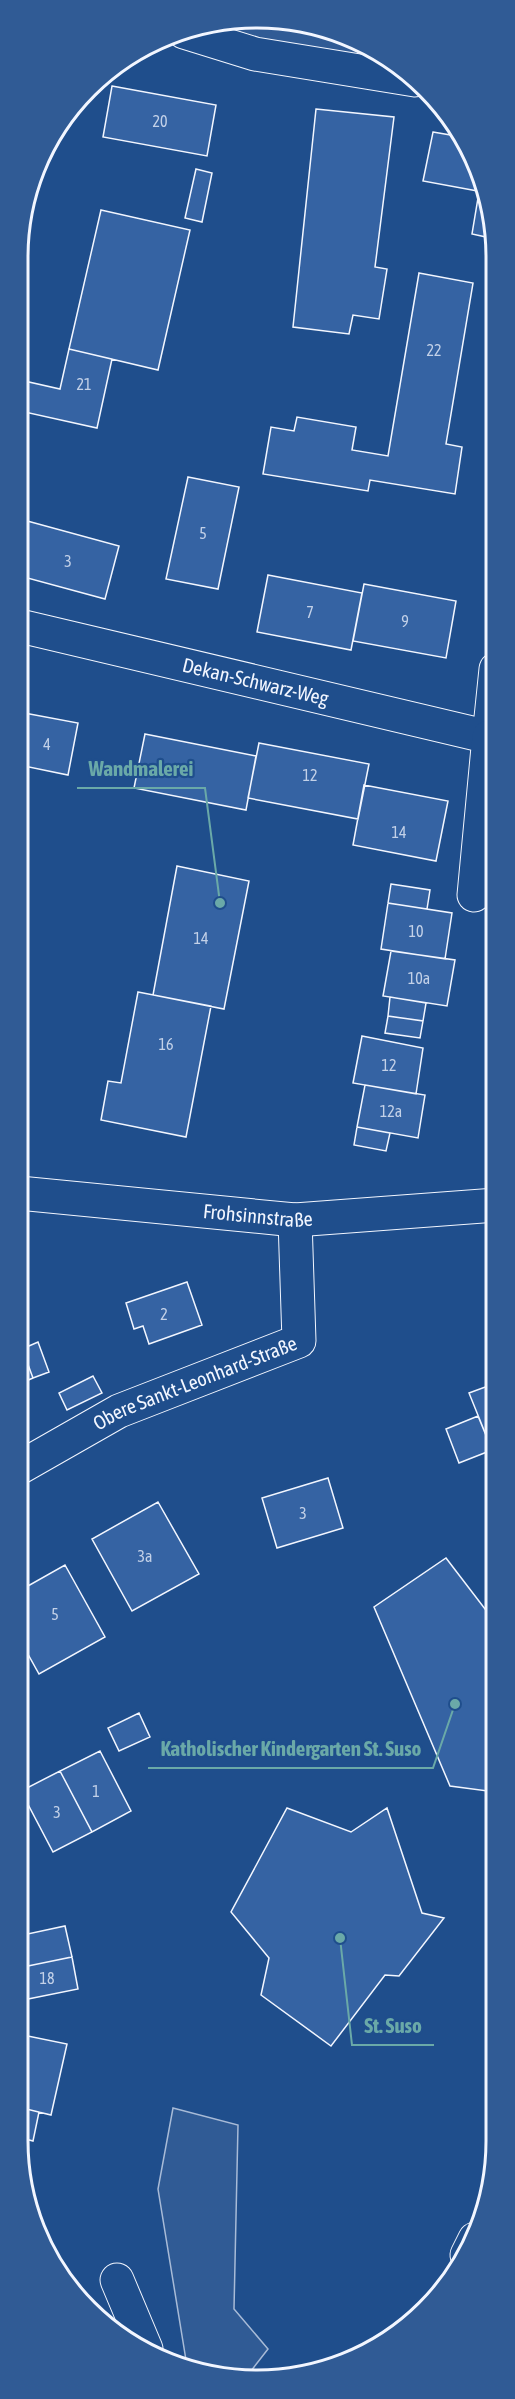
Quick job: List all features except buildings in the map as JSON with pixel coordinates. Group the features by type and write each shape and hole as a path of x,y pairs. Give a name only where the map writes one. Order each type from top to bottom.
{"street":[{"path":"197,36 255,54 399,77"},
{"name":"Dekan-Schwarz-Weg","path":"28,628 486,736"},
{"path":"474,895 486,769"},
{"name":"Frohsinnstraße","path":"28,1194 295,1220 486,1206"},
{"name":"Obere Sankt-Leonhard-Straße","path":"28,1463 119,1411 299,1341 295,1220"},
{"path":"117,2280 142,2339"}],"shaded area":[{"path":"258,28 287,30 317,36 359,52 376,62 255,39 227,30"},
{"path":"173,2108 238,2125 234,2309 268,2349 252,2370 228,2369 186,2359 158,2189"}],"place":[{"name":"Wandmalerei","path":"220,903"},
{"name":"Katholischer Kindergarten St. Suso","path":"455,1704"},
{"name":"St. Suso","path":"340,1938"}]}
